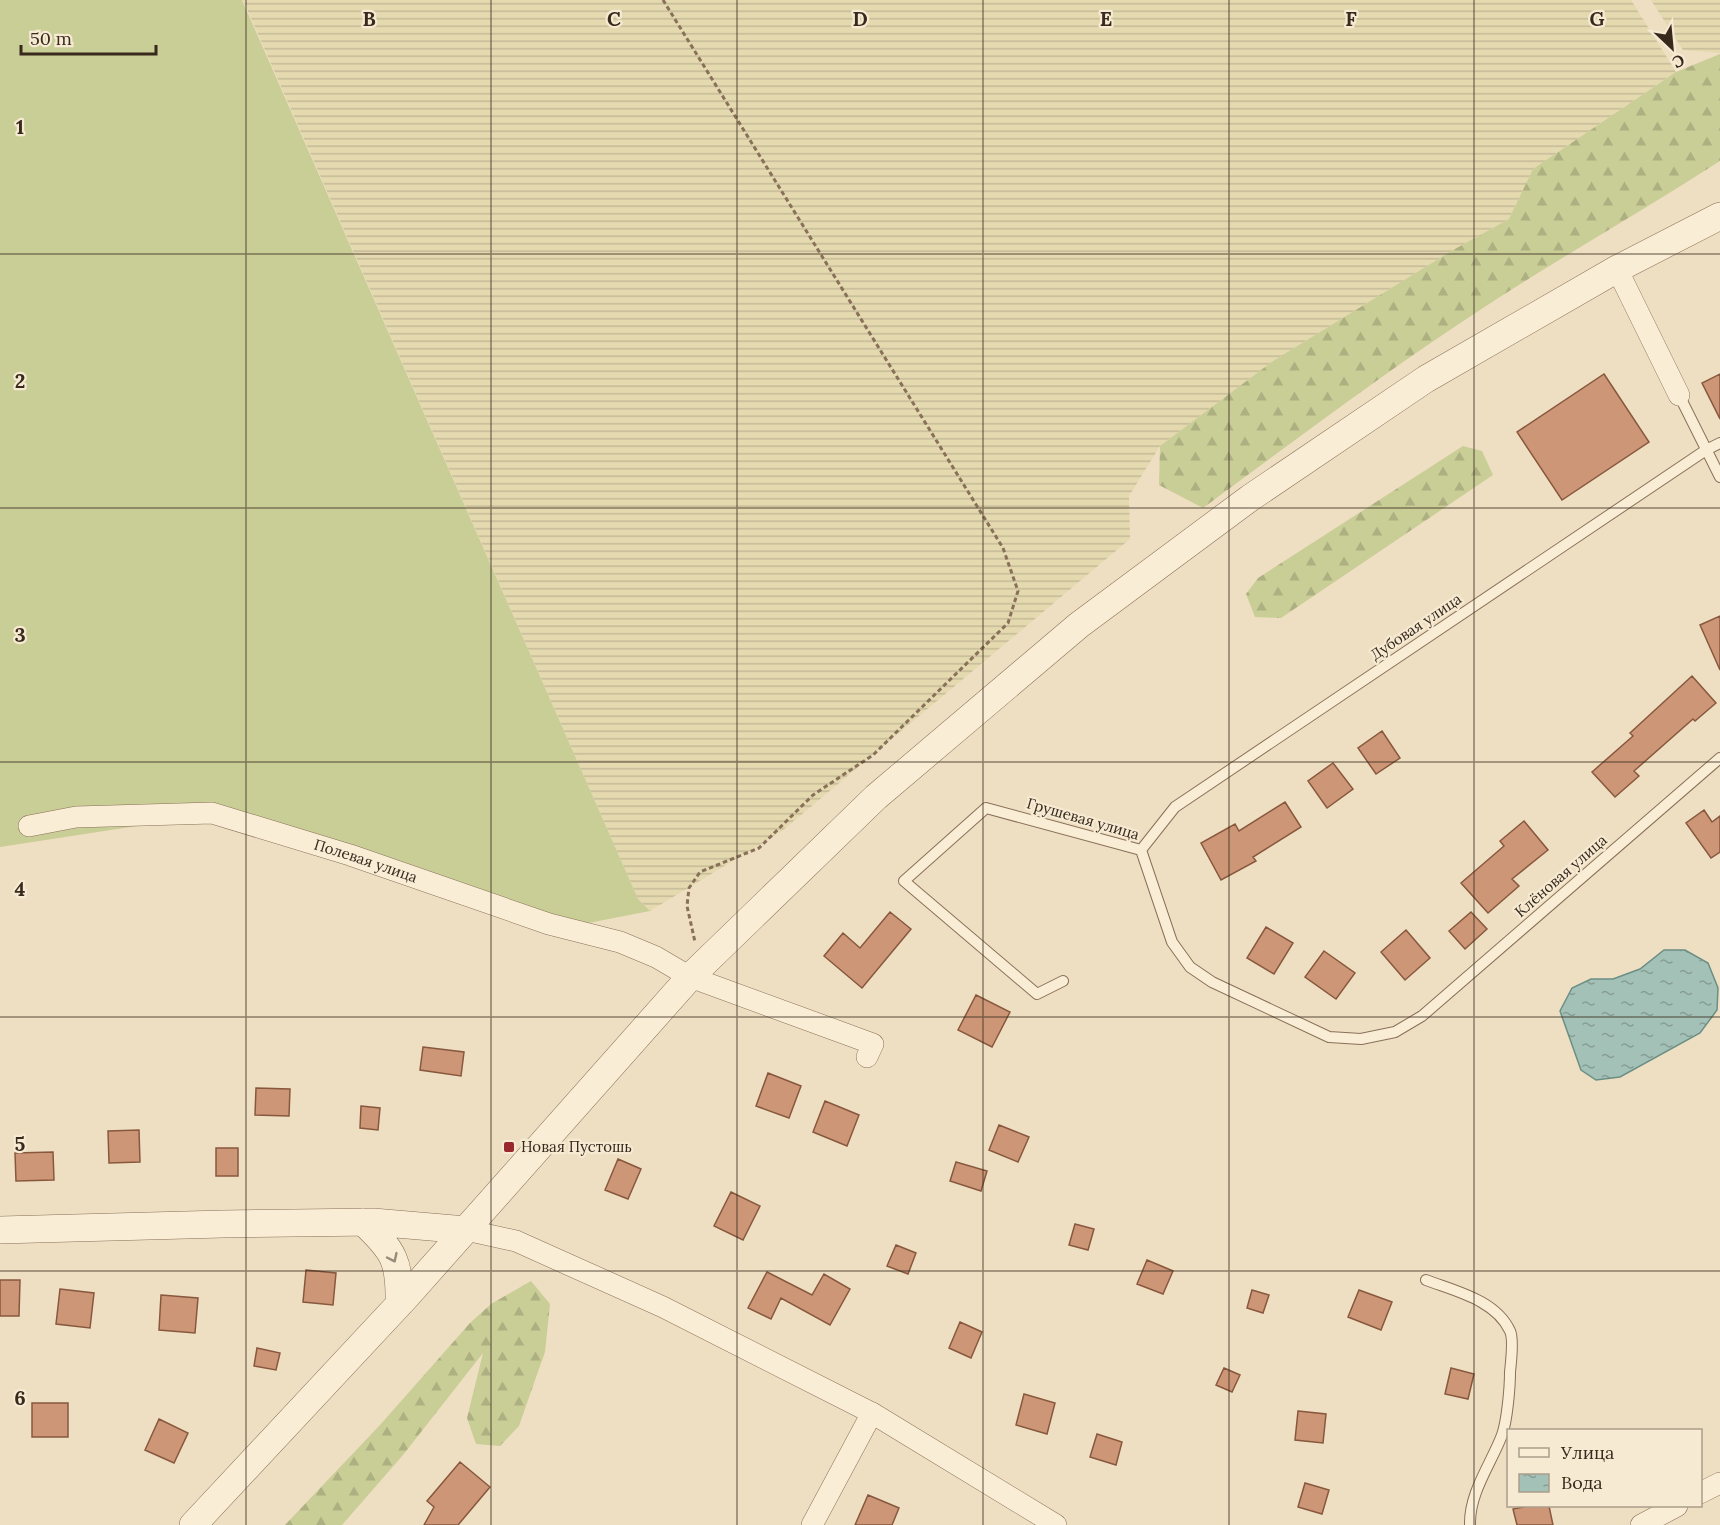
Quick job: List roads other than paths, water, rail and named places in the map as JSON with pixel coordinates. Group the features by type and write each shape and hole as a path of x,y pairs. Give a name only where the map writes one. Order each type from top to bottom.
{"street":[{"path":"193,1525 399,1304 695,972 876,797 1078,625 1250,498 1426,380 1617,269 1720,216"},
{"path":"1617,269 1679,395"},
{"name":"Полевая улица","path":"29,826 76,817 212,813 350,855 549,924 620,942 873,1044 867,1057"},
{"path":"363,1222 384,1242 394,1257 399,1272 399,1304"},
{"path":"0,1230 363,1222 466,1230 516,1240 663,1307 872,1413 1056,1525"},
{"path":"812,1525 872,1413"},
{"path":"1702,1492 1720,1483"},
{"path":"1641,1525 1675,1507"}],"lane":[{"path":"1679,395 1720,477"},
{"name":"Дубовая улица","path":"1141,850 1175,807 1706,450 1720,443"},
{"name":"Клёновая улица","path":"1422,1016 1720,758"},
{"name":"Грушевая улица","path":"1063,981 1036,994 904,881 986,808 1141,850 1172,942 1190,967 1212,982 1329,1037 1361,1039 1395,1032 1422,1016"},
{"path":"1426,1280 1481,1302 1501,1318 1511,1333 1510,1379 1503,1433 1480,1483 1470,1516 1470,1525"}],"water":[{"path":"1664,950 1685,950 1708,963 1718,988 1717,1010 1700,1033 1620,1077 1596,1080 1581,1070 1560,1011 1572,988 1591,979 1613,979 1640,969"}],"place":[{"name":"Новая Пустошь","path":"509,1147"}]}
